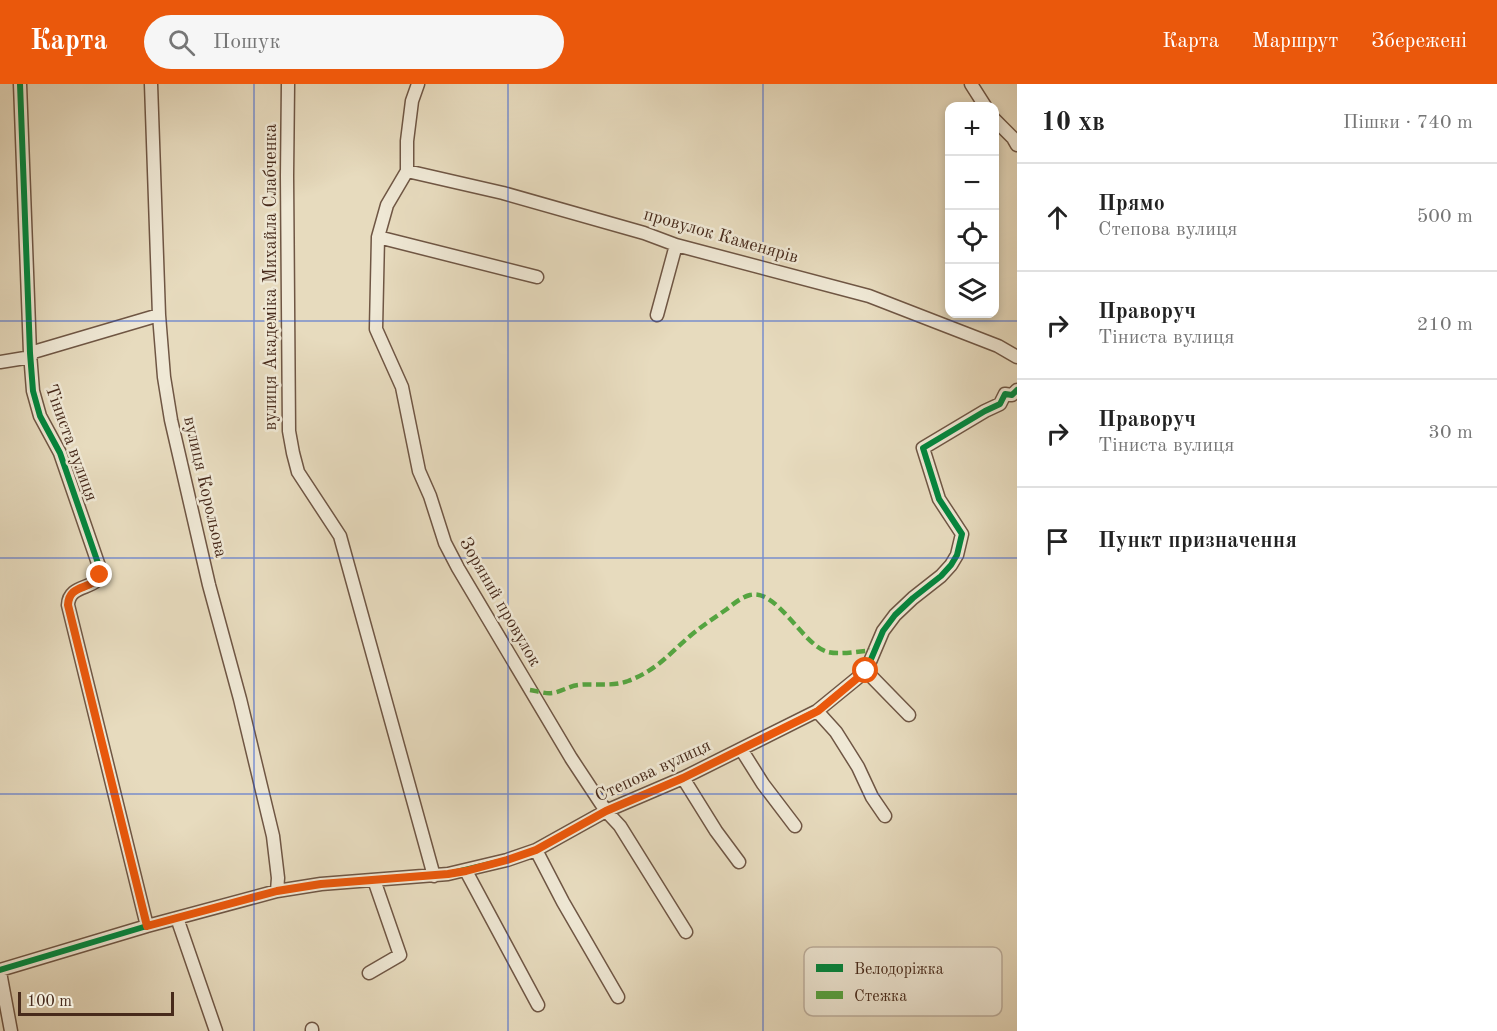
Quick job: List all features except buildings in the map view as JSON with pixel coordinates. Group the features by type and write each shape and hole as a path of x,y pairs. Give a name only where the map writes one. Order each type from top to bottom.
{"street":[{"name":"Тіниста вулиця","path":"20,84 33,391 40,416 60,453 100,569 98,580 71,593 68,605 147,926"},
{"name":"вулиця Корольова","path":"151,84 159,315 164,377 171,420 209,585 240,699 273,836 278,878 277,891"},
{"name":"вулиця Академіка Михайла Слабченка","path":"288,84 288,391 291,442 298,472 340,536 434,876"},
{"path":"407,171 407,141 412,101 418,84"},
{"path":"971,84 982,102"},
{"path":"999,124 1017,145"},
{"name":"Зоряний провулок","path":"407,171 387,205 378,237 376,329 402,387 419,471 430,496 445,543 571,758 606,811 620,826 686,932"},
{"name":"провулок Каменярів","path":"407,171 514,196 644,233 676,245 869,296 998,346 1017,357"},
{"path":"378,237 537,277"},
{"path":"657,315 676,245"},
{"path":"0,362 159,315"},
{"name":"Степова вулиця","path":"0,971 147,926 277,891 321,884 434,876 466,871 507,860 536,850 606,811 683,778 818,711 866,671 883,631 895,615 941,576 957,555 962,534 939,499 924,448 1000,404 1005,394 1012,395 1017,390"},
{"path":"866,671 909,715"},
{"path":"818,711 836,732 885,816"},
{"path":"741,749 763,784 795,826"},
{"path":"683,778 716,831 739,862"},
{"path":"536,850 618,997"},
{"path":"466,871 538,1005"},
{"path":"369,973 400,956 374,880"},
{"path":"177,918 216,1031"},
{"path":"0,971 11,1031"}],"marked path":[{"path":"530,690 552,693 585,684 616,684 638,677 662,662 704,625 750,595 760,595 770,600 809,640 828,652 874,650"}],"cycle path":[{"path":"20,84 33,391 40,416 60,453 100,569 96,581 74,592 68,605 147,926"},
{"path":"0,970 147,926 277,891 321,884 448,874 507,860 536,850 606,811 683,778 817,711 866,671 883,631 895,615 941,576 957,555 962,534 939,499 923,448 1000,404 1005,394 1012,395 1017,390"}],"route":[{"path":"100,575 98,580 92,584 71,593 68,605 147,926 277,891 321,884 448,874 507,860 536,850 606,811 683,778 818,711 866,671"}]}
